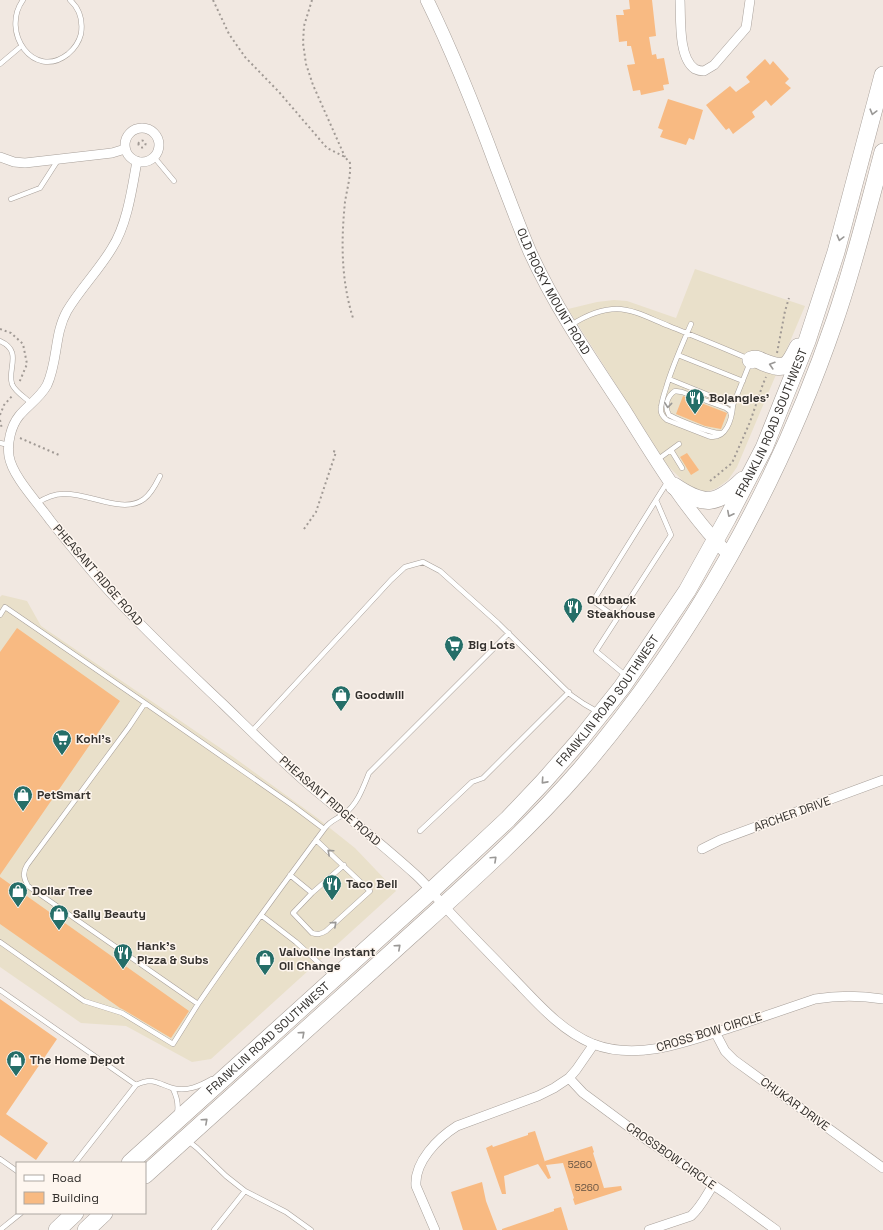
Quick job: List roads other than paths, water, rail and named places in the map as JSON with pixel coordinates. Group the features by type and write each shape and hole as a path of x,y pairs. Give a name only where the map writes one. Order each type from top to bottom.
{"highway":[{"name":"FRANKLIN ROAD SOUTHWEST","path":"131,1162 431,891 513,814 544,781 628,678 687,591 716,541 764,448 807,342 836,252 882,84"},
{"name":"FRANKLIN ROAD SOUTHWEST","path":"146,1174 444,906 527,828 580,770 647,685 674,646 730,556 787,442 813,381 838,311 863,230 883,152"},
{"path":"750,357 777,367 789,364 818,308"},
{"path":"672,482 691,497 716,500 732,491 752,471"},
{"path":"57,1230 74,1214"},
{"path":"86,1230 103,1214"}],"street":[{"name":"OLD ROCKY MOUNT ROAD","path":"427,0 443,31 472,101 530,252 547,286 570,326 657,460 708,532 730,556"},
{"path":"680,0 681,37 687,60 696,69 704,71 714,65 746,28 750,0"},
{"path":"138,128 149,129 157,136 159,142 159,147 146,162 132,159 128,154 129,148 125,144 126,138 138,128"},
{"path":"0,157 14,162 25,163 112,153 129,148"},
{"name":"PHEASANT RIDGE ROAD","path":"136,161 133,182 118,238 112,250 68,310 61,327 51,373 47,384 40,396 14,424 4,444 10,461 16,474 66,539 109,591 161,645 308,784 419,878 444,906"},
{"name":"ARCHER DRIVE","path":"702,849 720,840 883,780"},
{"name":"CROSS BOW CIRCLE","path":"444,906 543,1009 563,1027 594,1044 625,1051 656,1049 694,1039 815,999 853,995 883,999"},
{"name":"CHUKAR DRIVE","path":"715,1032 725,1050 734,1060 883,1168"},
{"path":"435,1230 416,1186 415,1179 417,1171 426,1155 438,1141 457,1126 538,1096 554,1088 569,1078 594,1044"},
{"name":"CROSSBOW CIRCLE","path":"569,1078 583,1094 776,1230"},
{"path":"649,1230 691,1216 702,1204 713,1185"}],"lane":[{"path":"23,0 17,7 12,22 12,35 19,48 29,57 42,61 58,60 72,51 77,44 82,29 79,11 74,1"},
{"path":"0,64 19,48"},
{"path":"152,154 174,181"},
{"path":"11,199 40,188 59,159"},
{"path":"570,326 594,313 608,309 621,309 638,313 687,334 750,357 732,415 725,431 718,436 711,437 667,420 664,418 662,413 661,407 669,379 678,355 687,334 691,324"},
{"path":"0,342 3,342 10,349 14,358 11,376 12,384 16,390 32,404"},
{"path":"678,355 743,381"},
{"path":"669,379 734,406"},
{"path":"725,431 719,434 672,417 669,415 667,410 669,398 675,391 682,392 726,408 732,415"},
{"path":"657,460 679,444"},
{"path":"671,450 682,468"},
{"path":"37,503 48,497 64,494 129,505 144,499 150,493 160,476"},
{"path":"617,618 592,601 656,500 672,482"},
{"path":"628,678 596,651 671,535 656,500"},
{"path":"252,731 391,580 405,567 423,562 440,571 509,633 569,692 584,704 601,713"},
{"path":"0,615 5,608 145,703 292,805 324,829"},
{"path":"0,942 84,1001 122,1013 173,1044 198,1004 328,823 345,814 355,803 361,793 369,773 509,633"},
{"path":"420,831 472,782 483,778 569,692"},
{"path":"145,703 27,865 24,874 25,881 28,886 198,1004"},
{"path":"316,840 344,865 370,891 322,934 312,933 293,913 312,893 344,865"},
{"path":"290,875 312,893"},
{"path":"261,915 296,942 334,978"},
{"path":"0,990 136,1085"},
{"path":"76,1162 136,1085 150,1081 173,1088 189,1089 201,1086 217,1076 231,1072"},
{"path":"173,1088 178,1106 176,1122"},
{"path":"185,1139 197,1148 226,1176 245,1190 286,1212 311,1230"},
{"path":"0,1159 16,1170"},
{"path":"214,1230 245,1190"},
{"path":"0,1230 20,1214"}],"place":[{"name":"Bojangles'","path":"695,415"},
{"name":"Outback Steakhouse","path":"573,624"},
{"name":"Big Lots","path":"454,662"},
{"name":"Goodwill","path":"341,712"},
{"name":"Kohl's","path":"62,756"},
{"name":"PetSmart","path":"23,812"},
{"name":"Taco Bell","path":"332,901"},
{"name":"Dollar Tree","path":"18,908"},
{"name":"Sally Beauty","path":"59,931"},
{"name":"Hank's Pizza & Subs","path":"123,970"},
{"name":"Valvoline Instant Oil Change","path":"265,976"},
{"name":"The Home Depot","path":"16,1077"}]}
